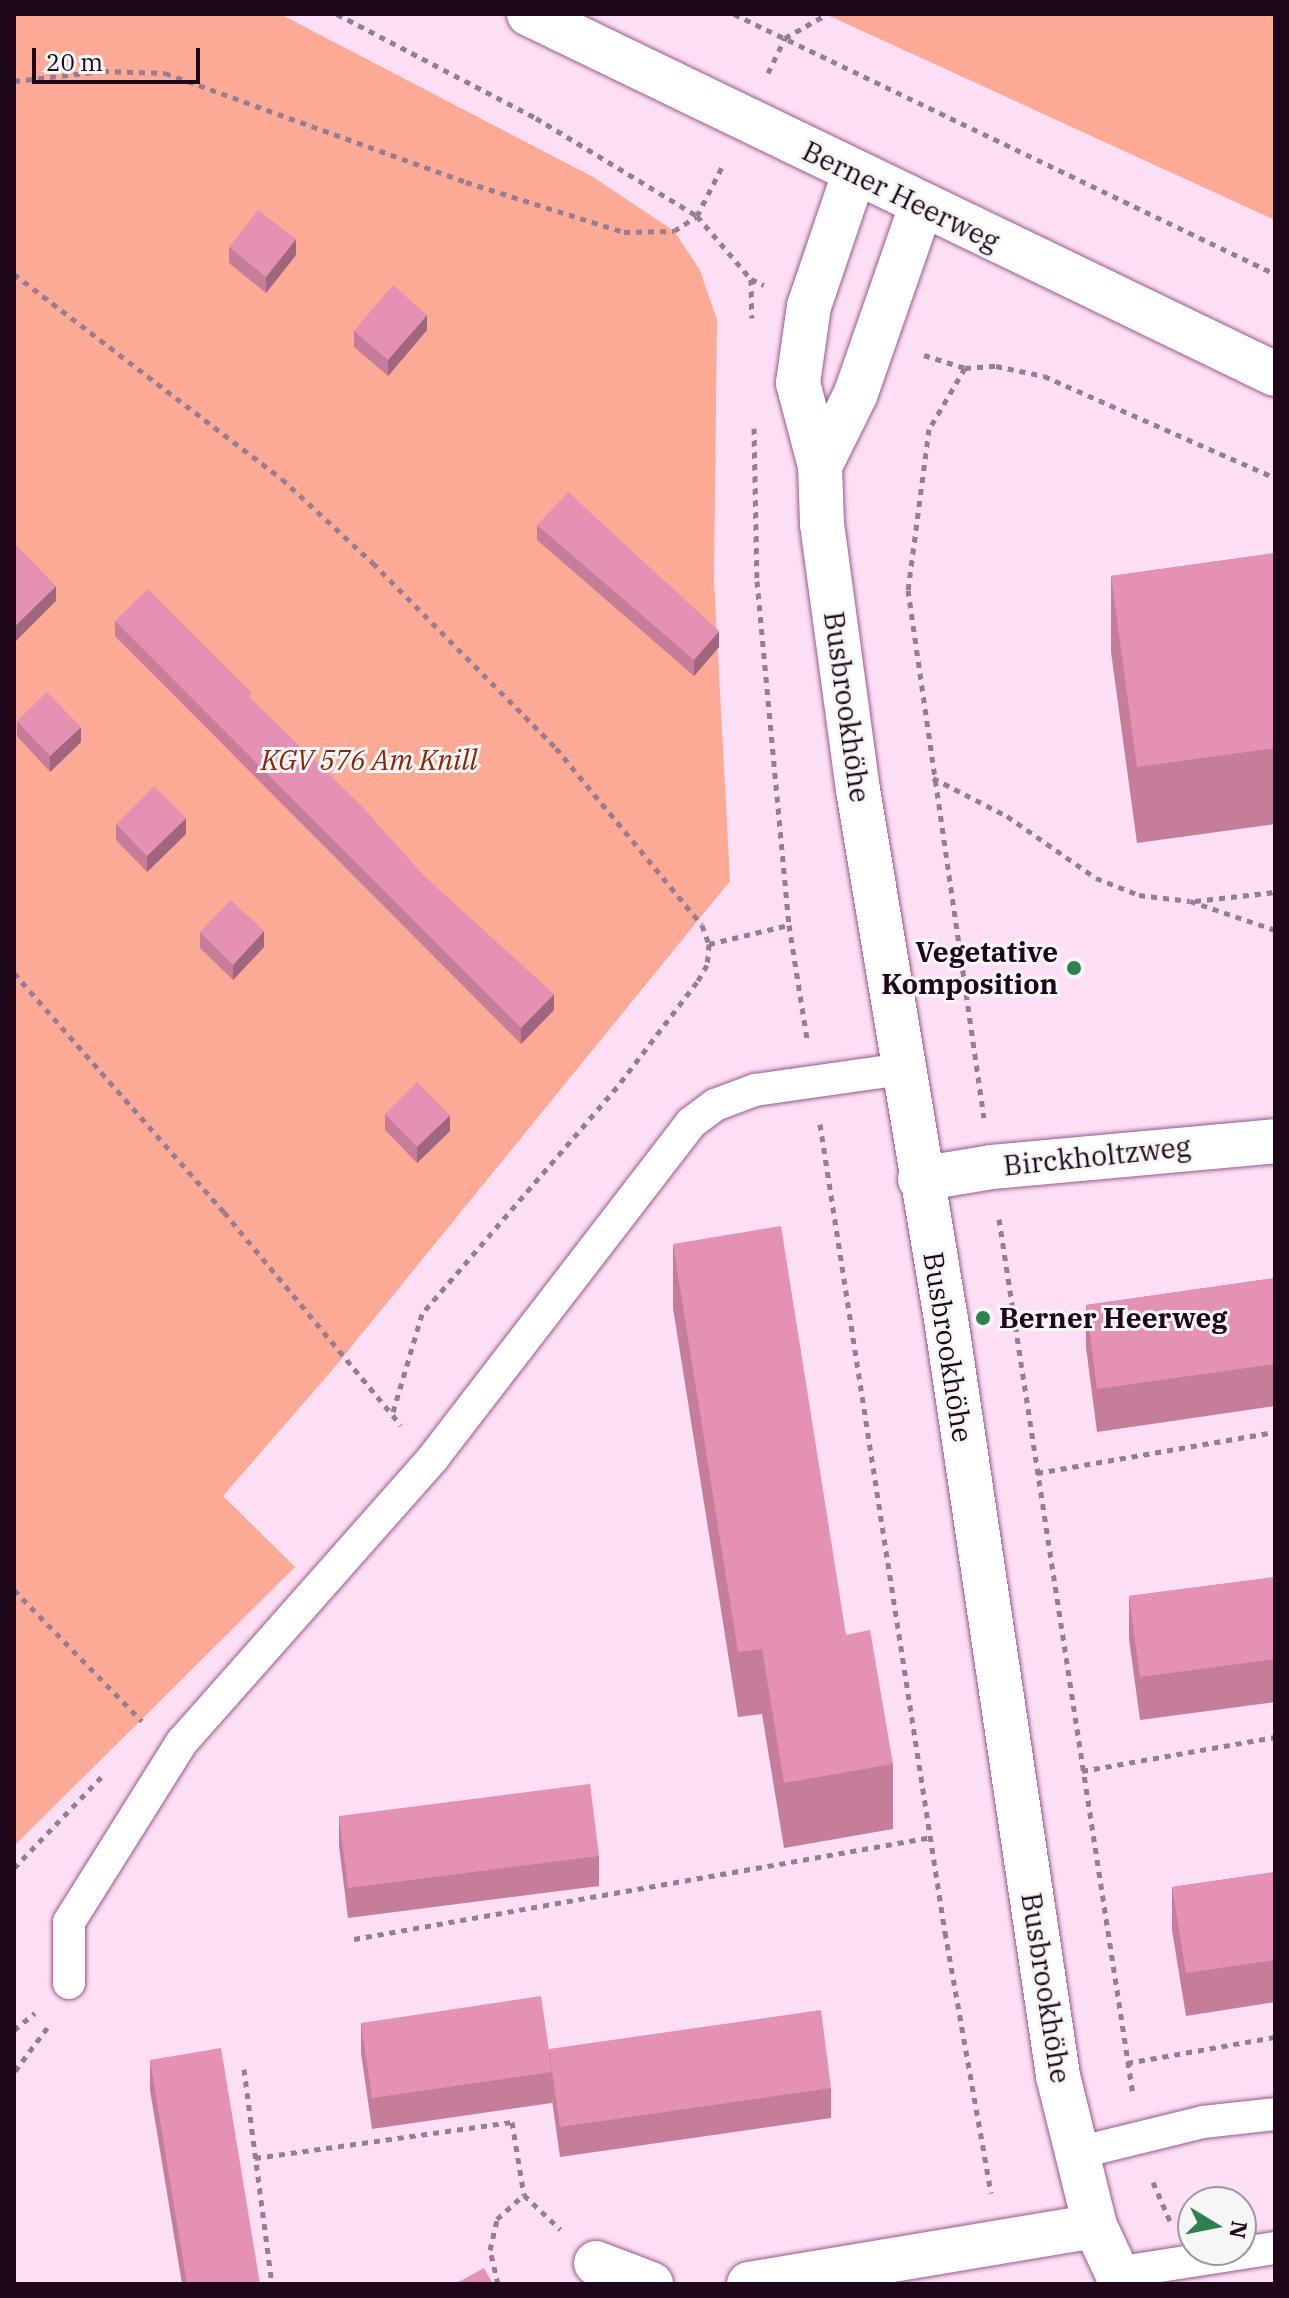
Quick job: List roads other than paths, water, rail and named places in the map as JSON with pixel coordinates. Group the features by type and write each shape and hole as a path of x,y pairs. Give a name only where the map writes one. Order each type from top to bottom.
{"street":[{"name":"Berner Heerweg","path":"529,14 854,174 1275,374"},
{"name":"Busbrookhöhe","path":"854,174 809,306 798,383 820,466 828,571 1058,2076 1095,2226 1118,2279"},
{"path":"820,466 856,393 921,206"},
{"name":"Birckholtzweg","path":"920,1179 992,1167 1275,1141"},
{"path":"749,2284 1000,2245 1095,2226"},
{"path":"596,2263 651,2284"}],"lane":[{"path":"69,1983 69,1922 182,1742 433,1458 691,1123 715,1105 755,1090 903,1069"},
{"path":"1077,2153 1203,2122 1275,2114"},
{"path":"1118,2279 1275,2248"}],"place":[{"name":"Vegetative Komposition","path":"1074,968"},
{"name":"Berner Heerweg","path":"983,1318"}],"park label":[{"name":"KGV 576 Am Knill","path":"369,760"}]}
